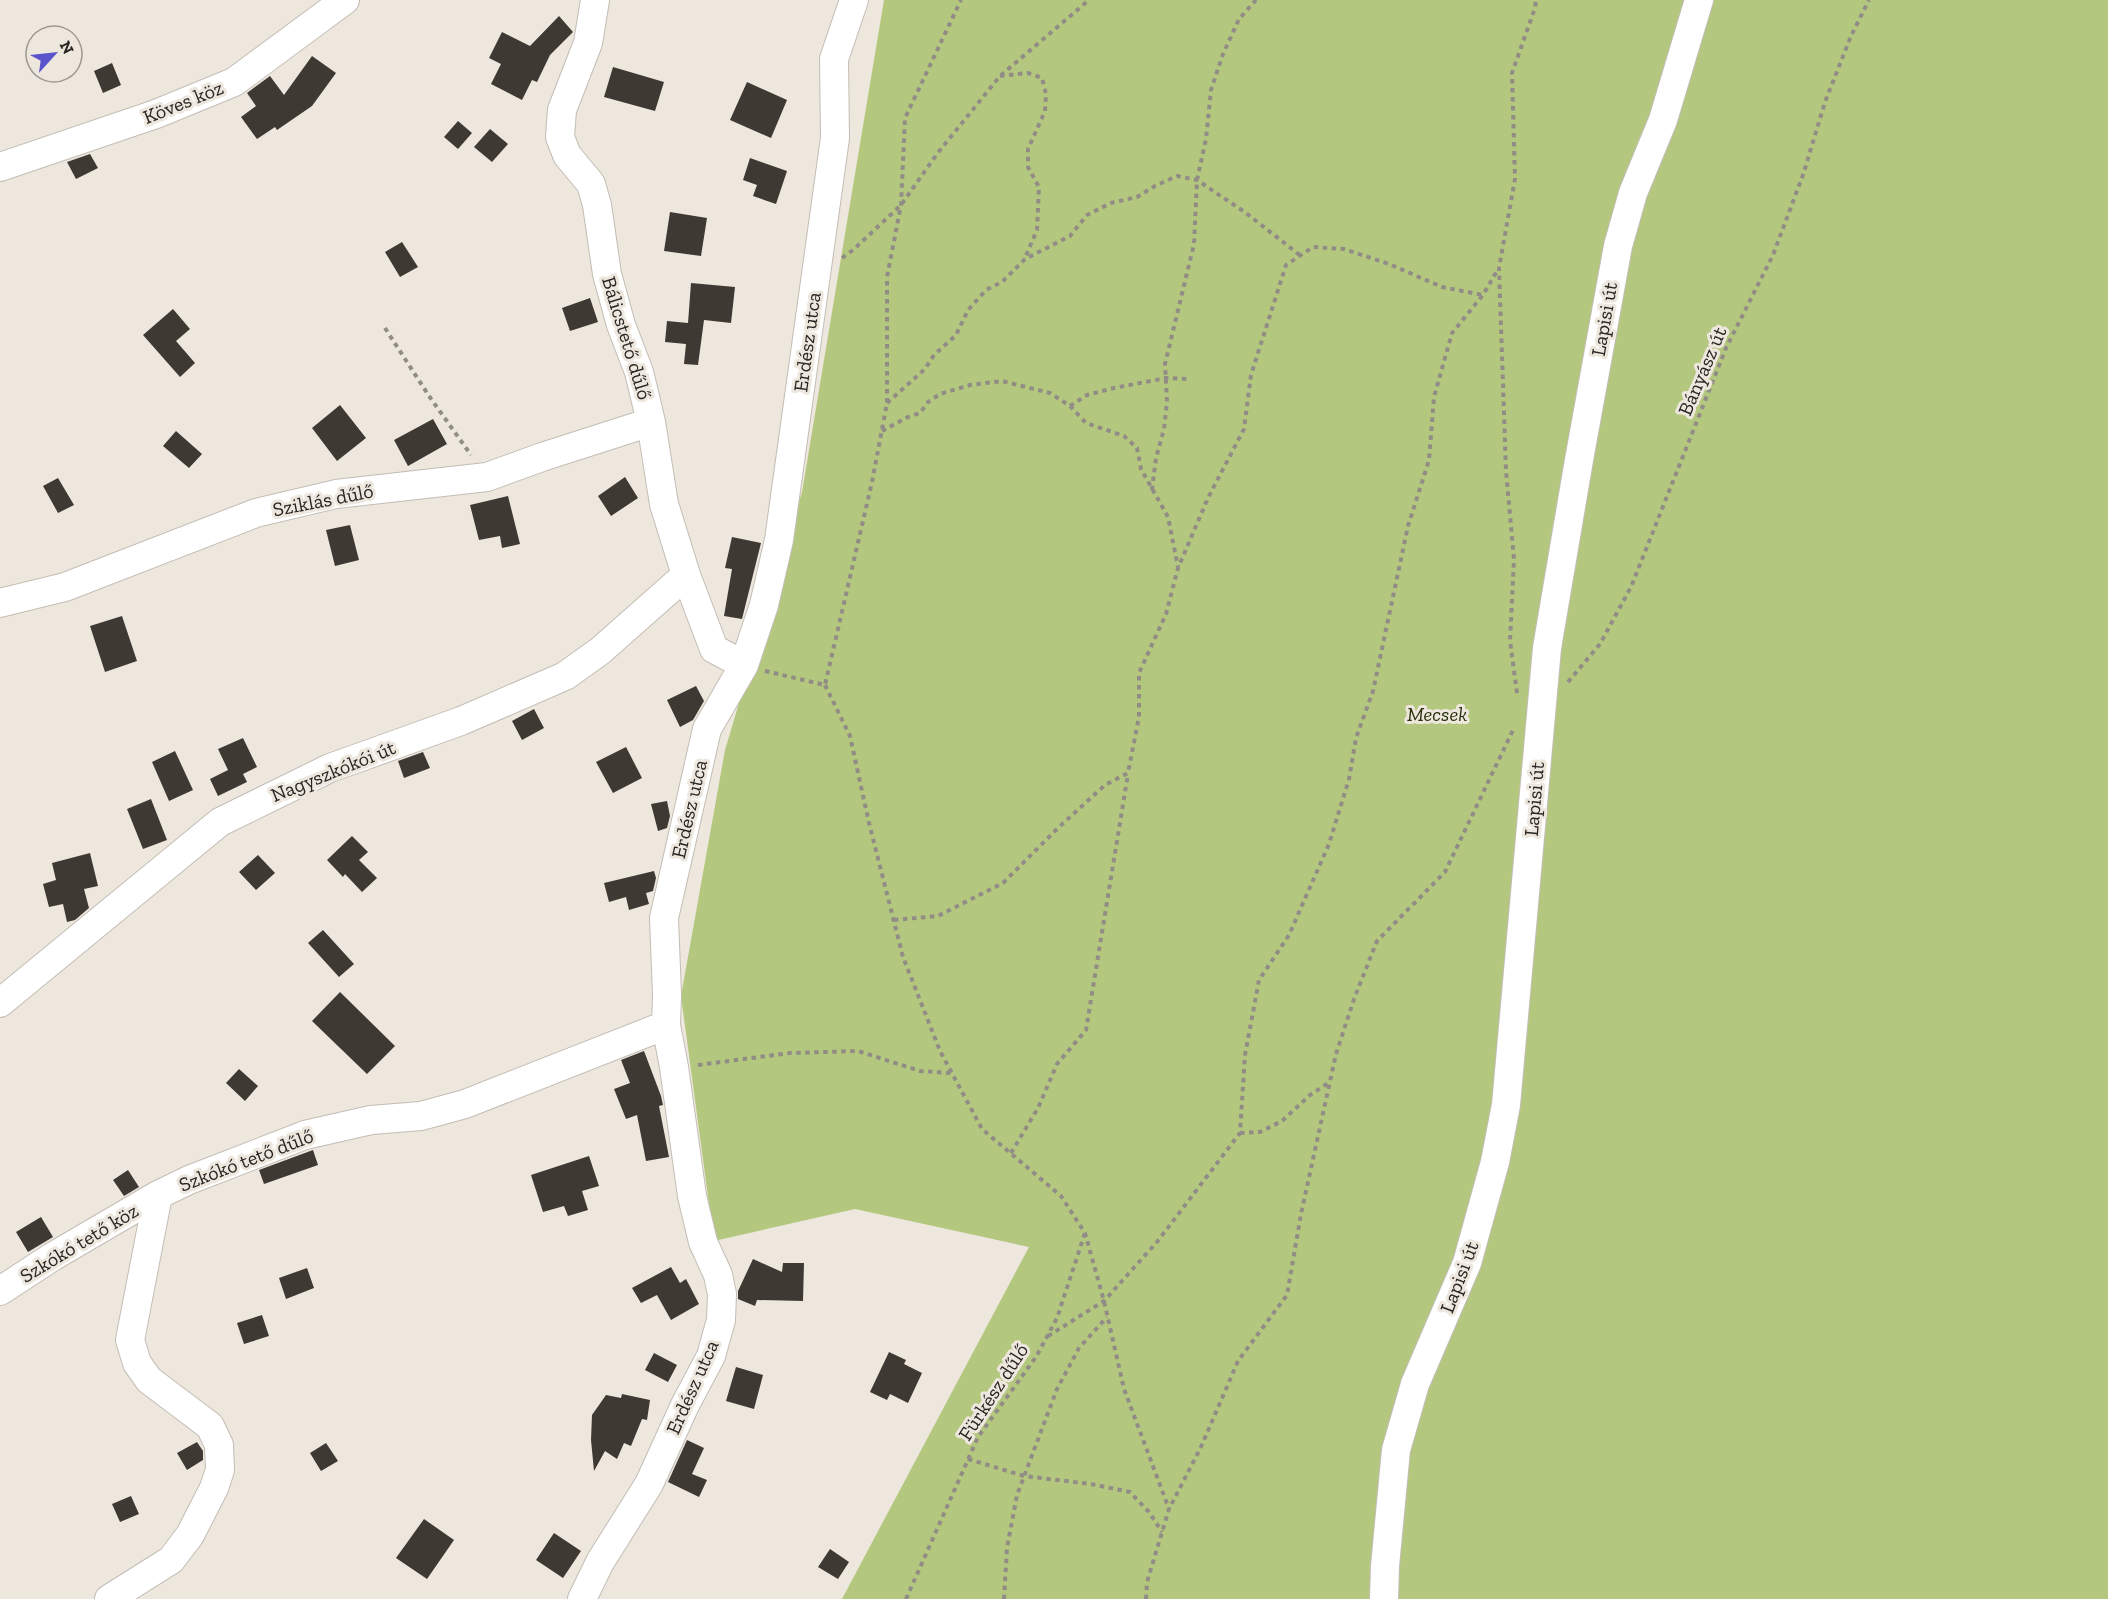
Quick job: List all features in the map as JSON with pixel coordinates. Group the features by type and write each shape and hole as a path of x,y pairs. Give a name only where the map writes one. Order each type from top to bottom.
{"street":[{"name":"Köves köz","path":"0,167 156,114 234,82 345,0"},
{"name":"Bálicstető dűlő","path":"594,0 588,43 562,110 560,137 567,155 591,184 597,205 607,274 621,326 639,372 651,422 664,504 686,575 714,650 744,665"},
{"name":"Erdész utca","path":"582,1599 600,1562 649,1484 685,1405 711,1356 720,1320 722,1294 718,1275 703,1242 692,1196 666,1026 664,918 707,729 744,665 764,605 779,540 835,138 834,59 854,0"},
{"name":"Lapisi út","path":"1384,1599 1389,1511 1396,1450 1415,1384 1467,1263 1496,1162 1504,1116 1523,928 1529,705 1547,648 1618,246 1633,193 1663,120 1699,0"},
{"name":"Sziklás dűlő","path":"0,603 64,587 256,513 336,494 488,477 651,422"},
{"name":"Nagyszkókói út","path":"0,1003 219,822 330,768 461,721 565,676 600,651 686,575"},
{"name":"Szkókó tető dűlő","path":"109,1599 171,1560 190,1535 214,1488 220,1470 219,1445 210,1426 149,1380 137,1363 130,1340 158,1195 189,1180 305,1136 371,1120 421,1116 465,1104 666,1026"},
{"name":"Szkókó tető köz","path":"0,1291 158,1195"}],"path":[{"path":"961,0 905,118 901,205 887,277 887,403 872,482 825,685 850,736 903,957 940,1052 981,1129 1062,1196 1085,1233 1108,1316 1124,1389 1169,1509"},
{"path":"817,274 853,250 901,205 937,154 1000,76 1089,0"},
{"path":"1152,490 1167,402 1165,364 1194,244 1197,180 1206,139 1211,90 1223,54 1239,19 1256,0"},
{"path":"1529,705 1510,641 1514,559 1504,438 1499,268 1515,179 1512,73 1536,0"},
{"name":"Bányász út","path":"1330,1082 1336,1054 1354,999 1377,941 1445,872 1516,723 1529,705 1566,685 1600,644 1630,587 1722,358 1773,255 1803,176 1825,102 1851,36 1869,0"},
{"path":"1000,76 1028,73 1042,78 1046,94 1045,111 1028,149 1028,167 1038,187 1037,230 1025,259"},
{"path":"887,403 925,369 934,356 956,335 968,310 986,290 1002,282 1025,259 1070,236 1088,215 1111,203 1137,197 1177,176 1197,180 1246,213 1301,256"},
{"path":"1011,1154 1038,1108 1057,1064 1086,1030 1139,717 1139,673 1166,614 1178,568 1208,498 1244,429 1251,375 1286,265 1313,247 1344,249 1389,264 1442,287 1483,295"},
{"path":"1048,1336 1104,1301 1157,1242 1240,1133 1245,1055 1259,980 1289,935 1329,844 1349,779 1356,738 1373,691 1408,526 1429,460 1434,398 1452,333 1483,295 1499,268"},
{"path":"385,328 429,396 488,477"},
{"path":"1070,406 1087,395 1166,378 1189,379"},
{"path":"882,431 920,413 928,402 940,394 970,386 1002,381 1050,393 1070,406 1086,423 1124,436 1137,448 1141,469 1168,517 1178,568"},
{"path":"744,665 825,685"},
{"path":"894,920 938,916 1003,883 1022,862 1105,785 1128,773"},
{"path":"674,1067 720,1064 790,1053 858,1051 920,1071 951,1073"},
{"path":"1240,1133 1260,1132 1282,1121 1310,1095 1330,1082"},
{"path":"1146,1599 1147,1582 1169,1509 1201,1446 1238,1361 1287,1295 1301,1215 1330,1082"},
{"name":"Fürkész dűlő","path":"906,1599 978,1437 1036,1357 1058,1318 1085,1233"},
{"path":"1004,1599 1007,1548 1017,1495 1057,1389 1079,1348 1108,1316"},
{"path":"968,1459 1024,1476 1091,1484 1130,1492 1149,1512 1162,1533"}],"green space":[{"name":"Mecsek","path":"884,0 2108,0 2108,1599 842,1599 1029,1247 855,1209 714,1241 681,996 725,750 802,492"}],"building":[{"path":"559,16 573,32 550,55 537,82 532,80 522,100 491,84 501,64 489,58 502,32 530,46"},
{"path":"312,56 336,73 312,106 277,130 275,127 257,139 241,117 256,106 247,93 270,76 284,95"},
{"path":"112,63 121,85 103,93 94,71"},
{"path":"613,67 664,82 655,111 604,97"},
{"path":"747,82 787,100 771,138 730,120"},
{"path":"458,121 472,133 458,149 444,137"},
{"path":"490,129 508,144 492,162 474,147"},
{"path":"90,154 98,168 76,179 67,162"},
{"path":"750,158 787,171 776,204 753,196 757,185 743,180"},
{"path":"670,212 707,218 701,256 664,251"},
{"path":"402,242 418,267 400,277 385,252"},
{"path":"691,283 735,287 731,323 704,320 698,365 684,364 686,344 665,342 667,321 688,323"},
{"path":"590,298 598,322 570,331 562,308"},
{"path":"173,309 190,329 176,341 195,363 180,377 143,335"},
{"path":"340,405 366,438 337,461 312,428"},
{"path":"433,419 447,444 408,466 394,440"},
{"path":"176,431 202,454 189,468 163,446"},
{"path":"625,477 638,498 611,516 598,496"},
{"path":"58,478 74,505 58,513 43,486"},
{"path":"508,496 520,544 502,548 500,536 479,540 470,505"},
{"path":"350,525 359,560 335,566 326,530"},
{"path":"732,537 761,543 742,619 724,616 732,569 725,568"},
{"path":"122,616 137,661 105,672 90,626"},
{"path":"696,686 704,701 693,720 680,727 667,700"},
{"path":"534,709 544,728 522,740 512,721"},
{"path":"243,738 257,767 243,774 247,782 218,796 210,779 228,770 218,749"},
{"path":"626,747 642,778 613,793 596,762"},
{"path":"175,751 193,790 169,801 152,762"},
{"path":"423,752 430,768 404,778 398,761"},
{"path":"151,799 167,840 143,849 127,809"},
{"path":"667,801 670,816 667,828 658,831 651,804"},
{"path":"352,836 368,852 359,860 377,878 362,892 345,874 343,877 327,860"},
{"path":"90,853 98,886 84,889 89,908 75,920 67,922 63,904 49,907 43,884 56,880 52,863"},
{"path":"258,855 275,873 256,890 239,872"},
{"path":"654,871 656,878 653,891 646,893 649,904 629,910 626,897 609,902 604,883"},
{"path":"323,930 354,964 339,977 308,943"},
{"path":"340,992 395,1046 367,1074 312,1021"},
{"path":"644,1051 661,1096 663,1105 659,1106 669,1157 646,1161 637,1115 626,1119 614,1089 630,1083 621,1060"},
{"path":"239,1069 258,1086 245,1101 226,1083"},
{"path":"313,1150 318,1165 264,1184 259,1170"},
{"path":"589,1156 599,1186 582,1191 588,1210 568,1216 564,1206 543,1212 531,1175"},
{"path":"128,1170 139,1187 124,1196 113,1180"},
{"path":"41,1217 53,1237 28,1252 16,1232"},
{"path":"753,1259 782,1272 783,1263 804,1263 803,1301 757,1300 755,1306 738,1299 738,1291"},
{"path":"671,1267 680,1283 686,1279 699,1304 671,1320 657,1295 641,1303 632,1288"},
{"path":"307,1268 314,1288 286,1299 279,1278"},
{"path":"262,1315 269,1336 244,1344 237,1323"},
{"path":"889,1352 906,1360 904,1364 922,1373 908,1403 890,1394 887,1400 870,1392"},
{"path":"654,1353 677,1365 668,1382 645,1370"},
{"path":"736,1367 763,1375 754,1409 726,1401"},
{"path":"622,1394 650,1400 647,1420 642,1419 631,1446 624,1443 617,1459 605,1451 594,1471 591,1440 592,1415 606,1395 621,1398"},
{"path":"687,1440 704,1448 692,1474 707,1480 699,1497 668,1482"},
{"path":"197,1442 203,1451 203,1460 187,1470 177,1453"},
{"path":"326,1443 338,1461 321,1471 310,1453"},
{"path":"131,1496 139,1514 120,1522 112,1504"},
{"path":"424,1519 454,1540 427,1579 396,1558"},
{"path":"554,1533 581,1551 563,1578 536,1560"},
{"path":"830,1549 849,1562 838,1579 818,1567"}]}
